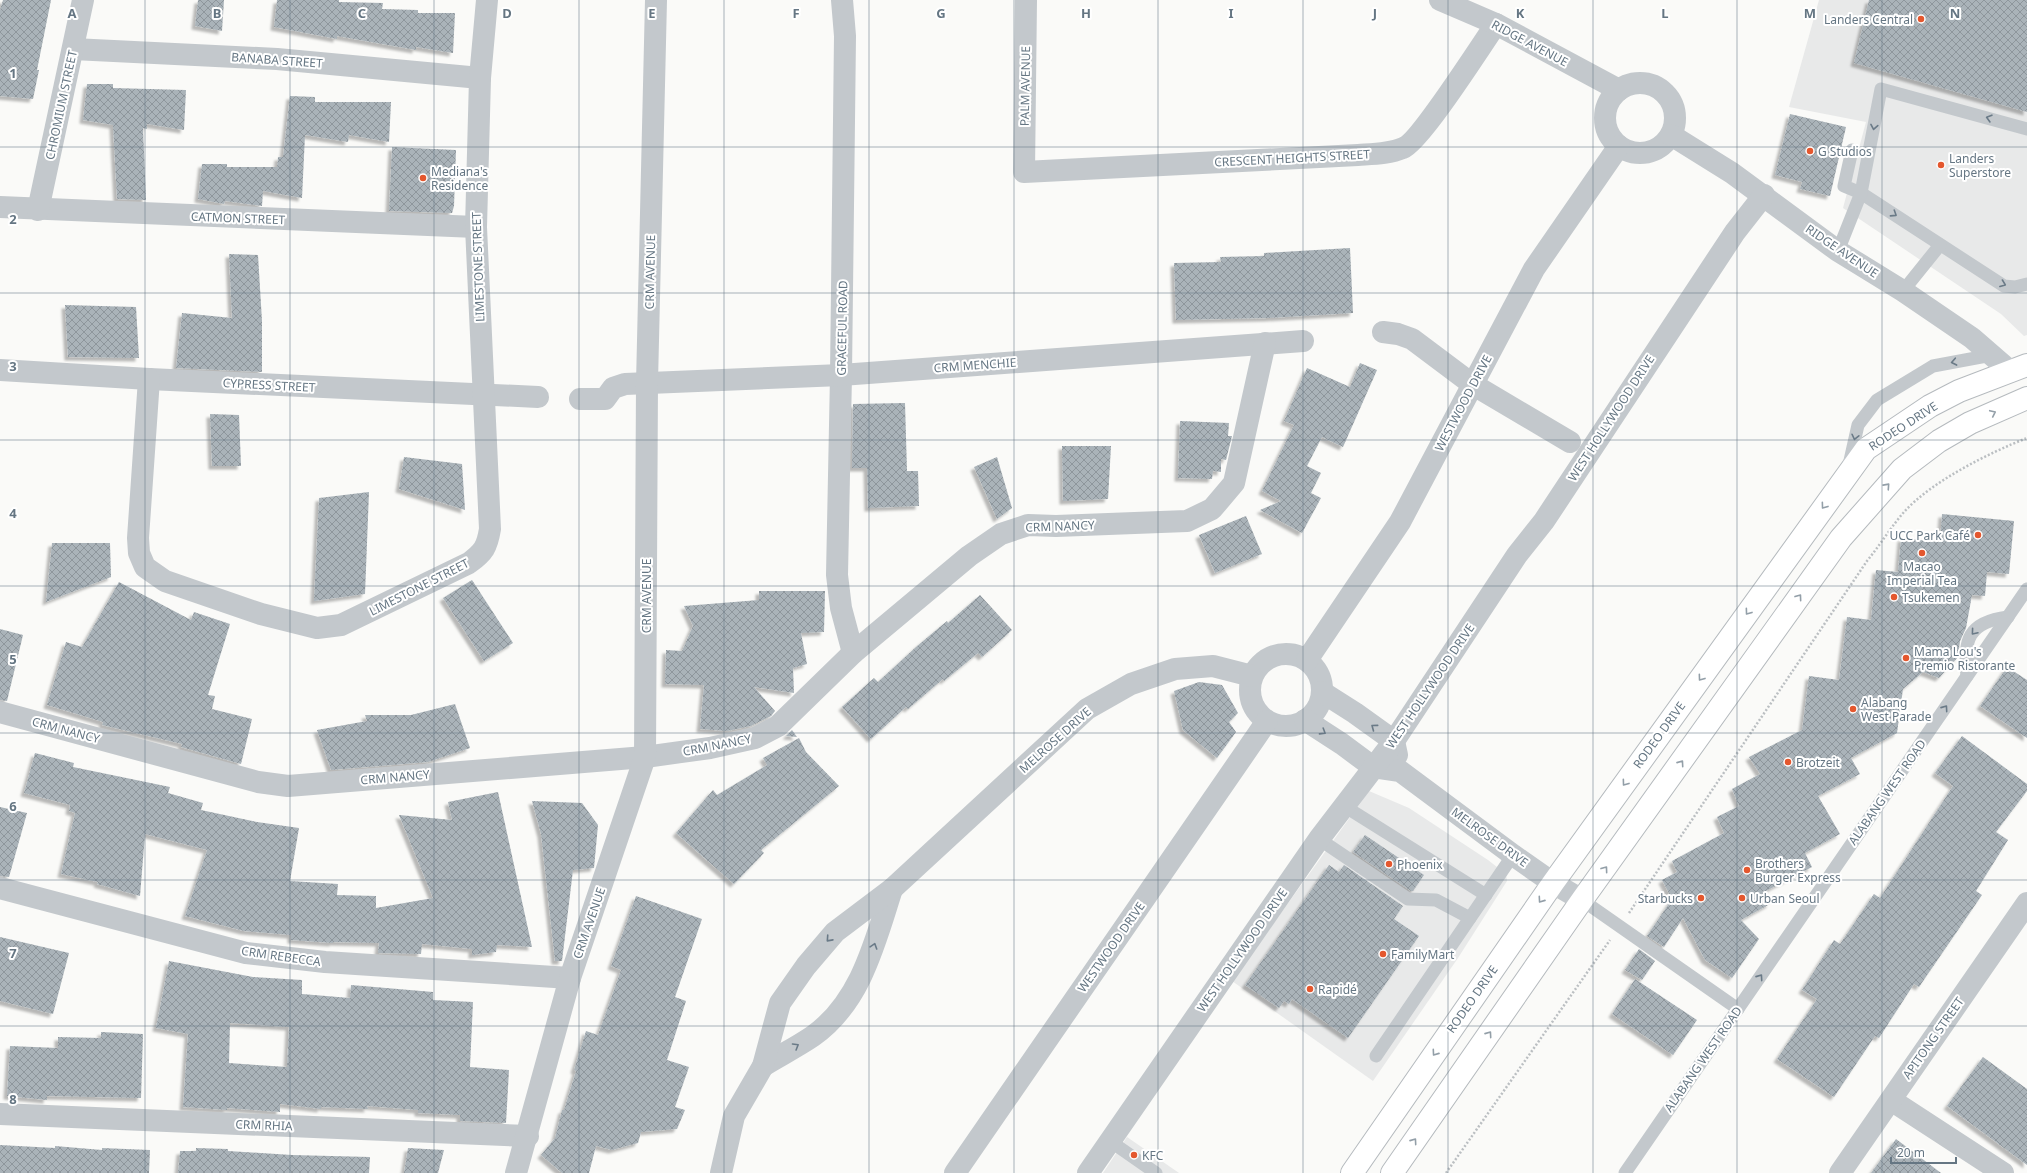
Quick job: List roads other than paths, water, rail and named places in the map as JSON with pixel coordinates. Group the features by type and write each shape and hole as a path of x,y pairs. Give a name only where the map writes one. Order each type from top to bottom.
{"main road":[{"name":"RODEO DRIVE","path":"1352,1173 1553,883 1846,474 1866,449 1930,406 1960,391 2019,368"},
{"path":"1392,1173 1582,900 1841,538 1902,469 1939,441 1970,423 2027,398"}],"street":[{"name":"CHROMIUM STREET","path":"38,210 83,0"},
{"name":"LIMESTONE STREET","path":"149,379 138,538 139,553 145,566 165,581 261,614 317,628 341,625 364,615 469,563 482,554 488,542 490,529 476,227 480,78 487,0"},
{"name":"CRM AVENUE","path":"516,1173 528,1136 570,978 645,757 647,383 656,0"},
{"name":"GRACEFUL ROAD","path":"842,0 845,36 842,375 837,575 841,608 853,654"},
{"name":"PALM AVENUE","path":"1024,172 1026,0"},
{"name":"RIDGE AVENUE","path":"1440,0 1496,24 1619,90"},
{"name":"CRESCENT HEIGHTS STREET","path":"1024,172 1358,155 1382,153 1405,148 1430,119 1496,24"},
{"name":"BANABA STREET","path":"73,49 277,59 480,78"},
{"path":"1639,82 1659,88 1673,104 1676,115 1675,125 1671,135 1661,146 1648,153 1633,152 1619,146 1606,129 1606,107 1611,98 1619,90 1628,85 1639,82"},
{"name":"RIDGE AVENUE","path":"1671,135 1732,172 1838,251 1904,291 1972,338 1992,355 2019,368"},
{"name":"WESTWOOD DRIVE","path":"1307,660 1400,522 1534,269 1619,146"},
{"name":"WEST HOLLYWOOD DRIVE","path":"1088,1173 1319,839 1394,741 1518,555 1544,521 1735,232 1764,195"},
{"name":"CATMON STREET","path":"0,207 38,210 476,227"},
{"path":"1383,332 1398,334 1412,339 1472,384 1570,442"},
{"name":"CRM MENCHIE","path":"580,399 605,399 613,388 619,385 842,375 1265,343 1303,342"},
{"name":"CRM NANCY","path":"0,712 258,782 288,786 645,757 710,748 755,738 778,726 853,654 969,556 1001,534 1028,525 1056,526 1187,521 1212,509 1234,483 1265,343"},
{"name":"CYPRESS STREET","path":"0,370 149,379 538,398"},
{"path":"1276,655 1298,655 1307,660 1318,674 1322,692 1320,703 1314,713 1305,720 1293,725 1280,725 1267,721 1258,712 1251,701 1250,689 1252,676 1258,667 1266,660 1276,655"},
{"name":"MELROSE DRIVE","path":"721,1173 734,1116 763,1066 780,1003 806,966 836,932 892,888 1087,709 1130,684 1175,669 1213,666 1252,676"},
{"path":"1322,692 1355,713 1394,741 1400,771"},
{"name":"MELROSE DRIVE","path":"1305,720 1342,744 1373,767 1400,771 1513,855 1553,883 1582,900"},
{"name":"WESTWOOD DRIVE","path":"955,1173 1267,721"},
{"name":"CRM REBECCA","path":"0,888 246,952 325,962 570,978"},
{"name":"MELROSE DRIVE","path":"763,1066 814,1036 841,1010 858,985 870,956 892,888"},
{"name":"APITONG STREET","path":"1840,1173 2027,903"},
{"path":"1891,1100 2003,1173"},
{"name":"CRM RHIA","path":"0,1114 528,1136"}],"lane":[{"path":"1838,251 1861,193 1881,89 2027,129"},
{"path":"1852,150 1844,186 1861,193 2004,286 2015,287 2027,284"},
{"path":"1904,291 1940,245"},
{"path":"1846,474 1858,425 1877,400 1933,366 1992,355"},
{"name":"ALABANG WEST ROAD","path":"1624,1173 2027,589"},
{"path":"1967,676 1965,655 1970,636 1984,622 2008,617"},
{"path":"1344,806 1486,895"},
{"path":"1319,839 1408,899 1436,900 1470,918"},
{"path":"1376,1056 1513,855"},
{"path":"1582,900 1738,1009"},
{"path":"1110,1141 1156,1173"}],"place":[{"name":"Landers Central","path":"1921,19"},
{"name":"G Studios","path":"1810,151"},
{"name":"Landers Superstore","path":"1941,165"},
{"name":"Mediana's Residence","path":"423,178"},
{"name":"UCC Park Café","path":"1978,535"},
{"name":"Macao Imperial Tea","path":"1922,553"},
{"name":"Tsukemen","path":"1894,597"},
{"name":"Mama Lou's Premio Ristorante","path":"1906,658"},
{"name":"Alabang West Parade","path":"1853,709"},
{"name":"Brotzeit","path":"1788,762"},
{"name":"Phoenix","path":"1389,864"},
{"name":"Brothers Burger Express","path":"1747,870"},
{"name":"Starbucks","path":"1701,898"},
{"name":"Urban Seoul","path":"1742,898"},
{"name":"FamilyMart","path":"1383,954"},
{"name":"Rapidé","path":"1310,989"},
{"name":"KFC","path":"1134,1155"}]}
